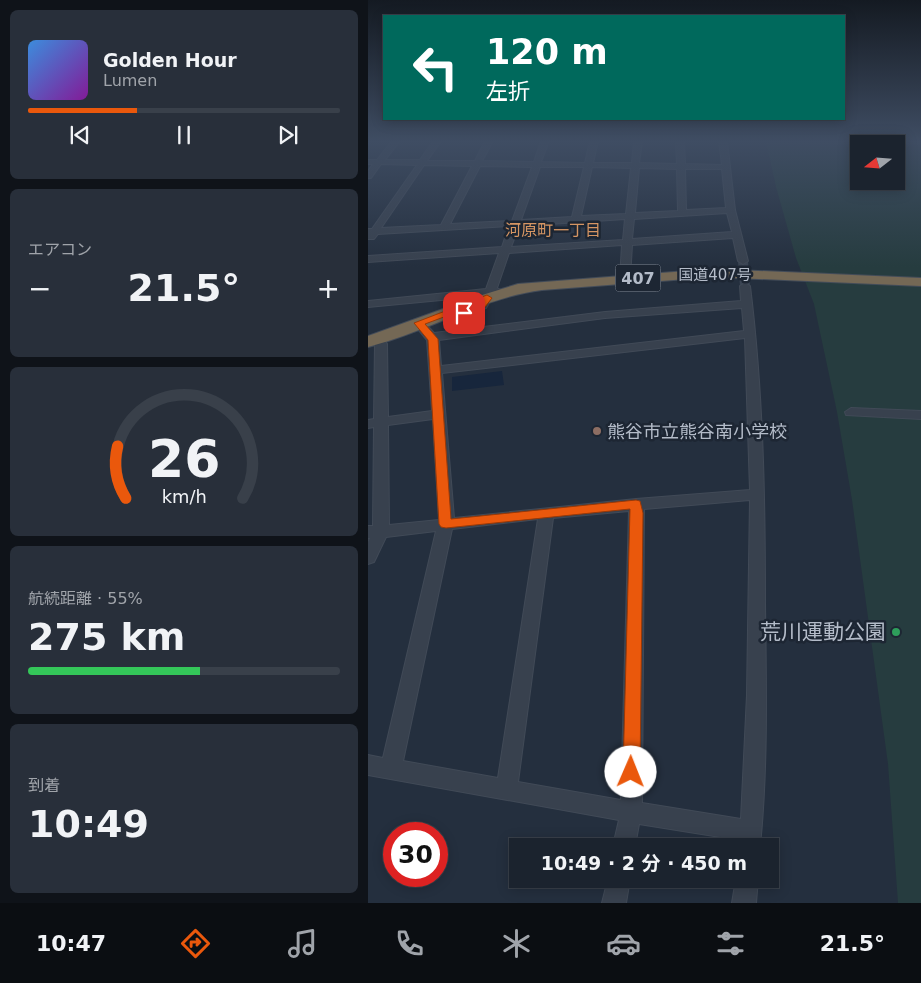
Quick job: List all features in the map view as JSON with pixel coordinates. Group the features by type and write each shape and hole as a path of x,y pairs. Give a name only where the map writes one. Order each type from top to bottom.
{"highway":[{"name":"国道407号","path":"425,329 455,303 495,295 625,279 714,273 922,288"},
{"name":"国道407号","path":"645,282 709,279 922,282"},
{"name":"407","path":"495,295 645,282"},
{"path":"495,295 645,282"},
{"name":"国道407号","path":"373,343 425,329 495,295"}],"street":[{"path":"368,241 372,232 407,183"},
{"path":"444,227 467,183"},
{"path":"368,304 442,297 495,295 505,250 529,183"},
{"path":"576,219 584,183"},
{"path":"625,279 633,183"},
{"path":"681,183 682,212"},
{"path":"728,183 735,234 743,261"},
{"path":"372,232 731,210"},
{"path":"368,259 735,234"},
{"path":"745,286 751,334 758,494 756,727 750,838"},
{"path":"442,297 455,303"},
{"path":"391,768 446,524 435,370 425,329 747,304"},
{"path":"435,370 751,334"},
{"path":"368,558 375,532 382,422 373,343"},
{"path":"851,412 922,415"},
{"path":"368,424 439,414"},
{"path":"375,532 636,504 758,494"},
{"path":"625,838 630,812 636,504"},
{"path":"507,789 546,513"},
{"path":"368,764 630,812 746,838"},
{"path":"614,903 617,888"},
{"path":"744,903 745,888"}],"green space":[{"name":"荒川運動公園","path":"775,183 850,183 850,190 906,190 906,183 921,183 921,903 898,903 888,764 852,500 837,412 814,304 796,258"}],"water":[{"path":"502,371 504,385 452,391 452,377"}],"tunnel":[{"path":"743,261 745,286"}],"place":[{"name":"熊谷市立熊谷南小学校","path":"597,431"},
{"name":"荒川運動公園","path":"896,632"}],"district":[{"name":"河原町一丁目","path":"553,230"}],"route":[{"path":"464,313 482,306 487,298 419,323 433,339 446,524 636,504 631,772"}]}
